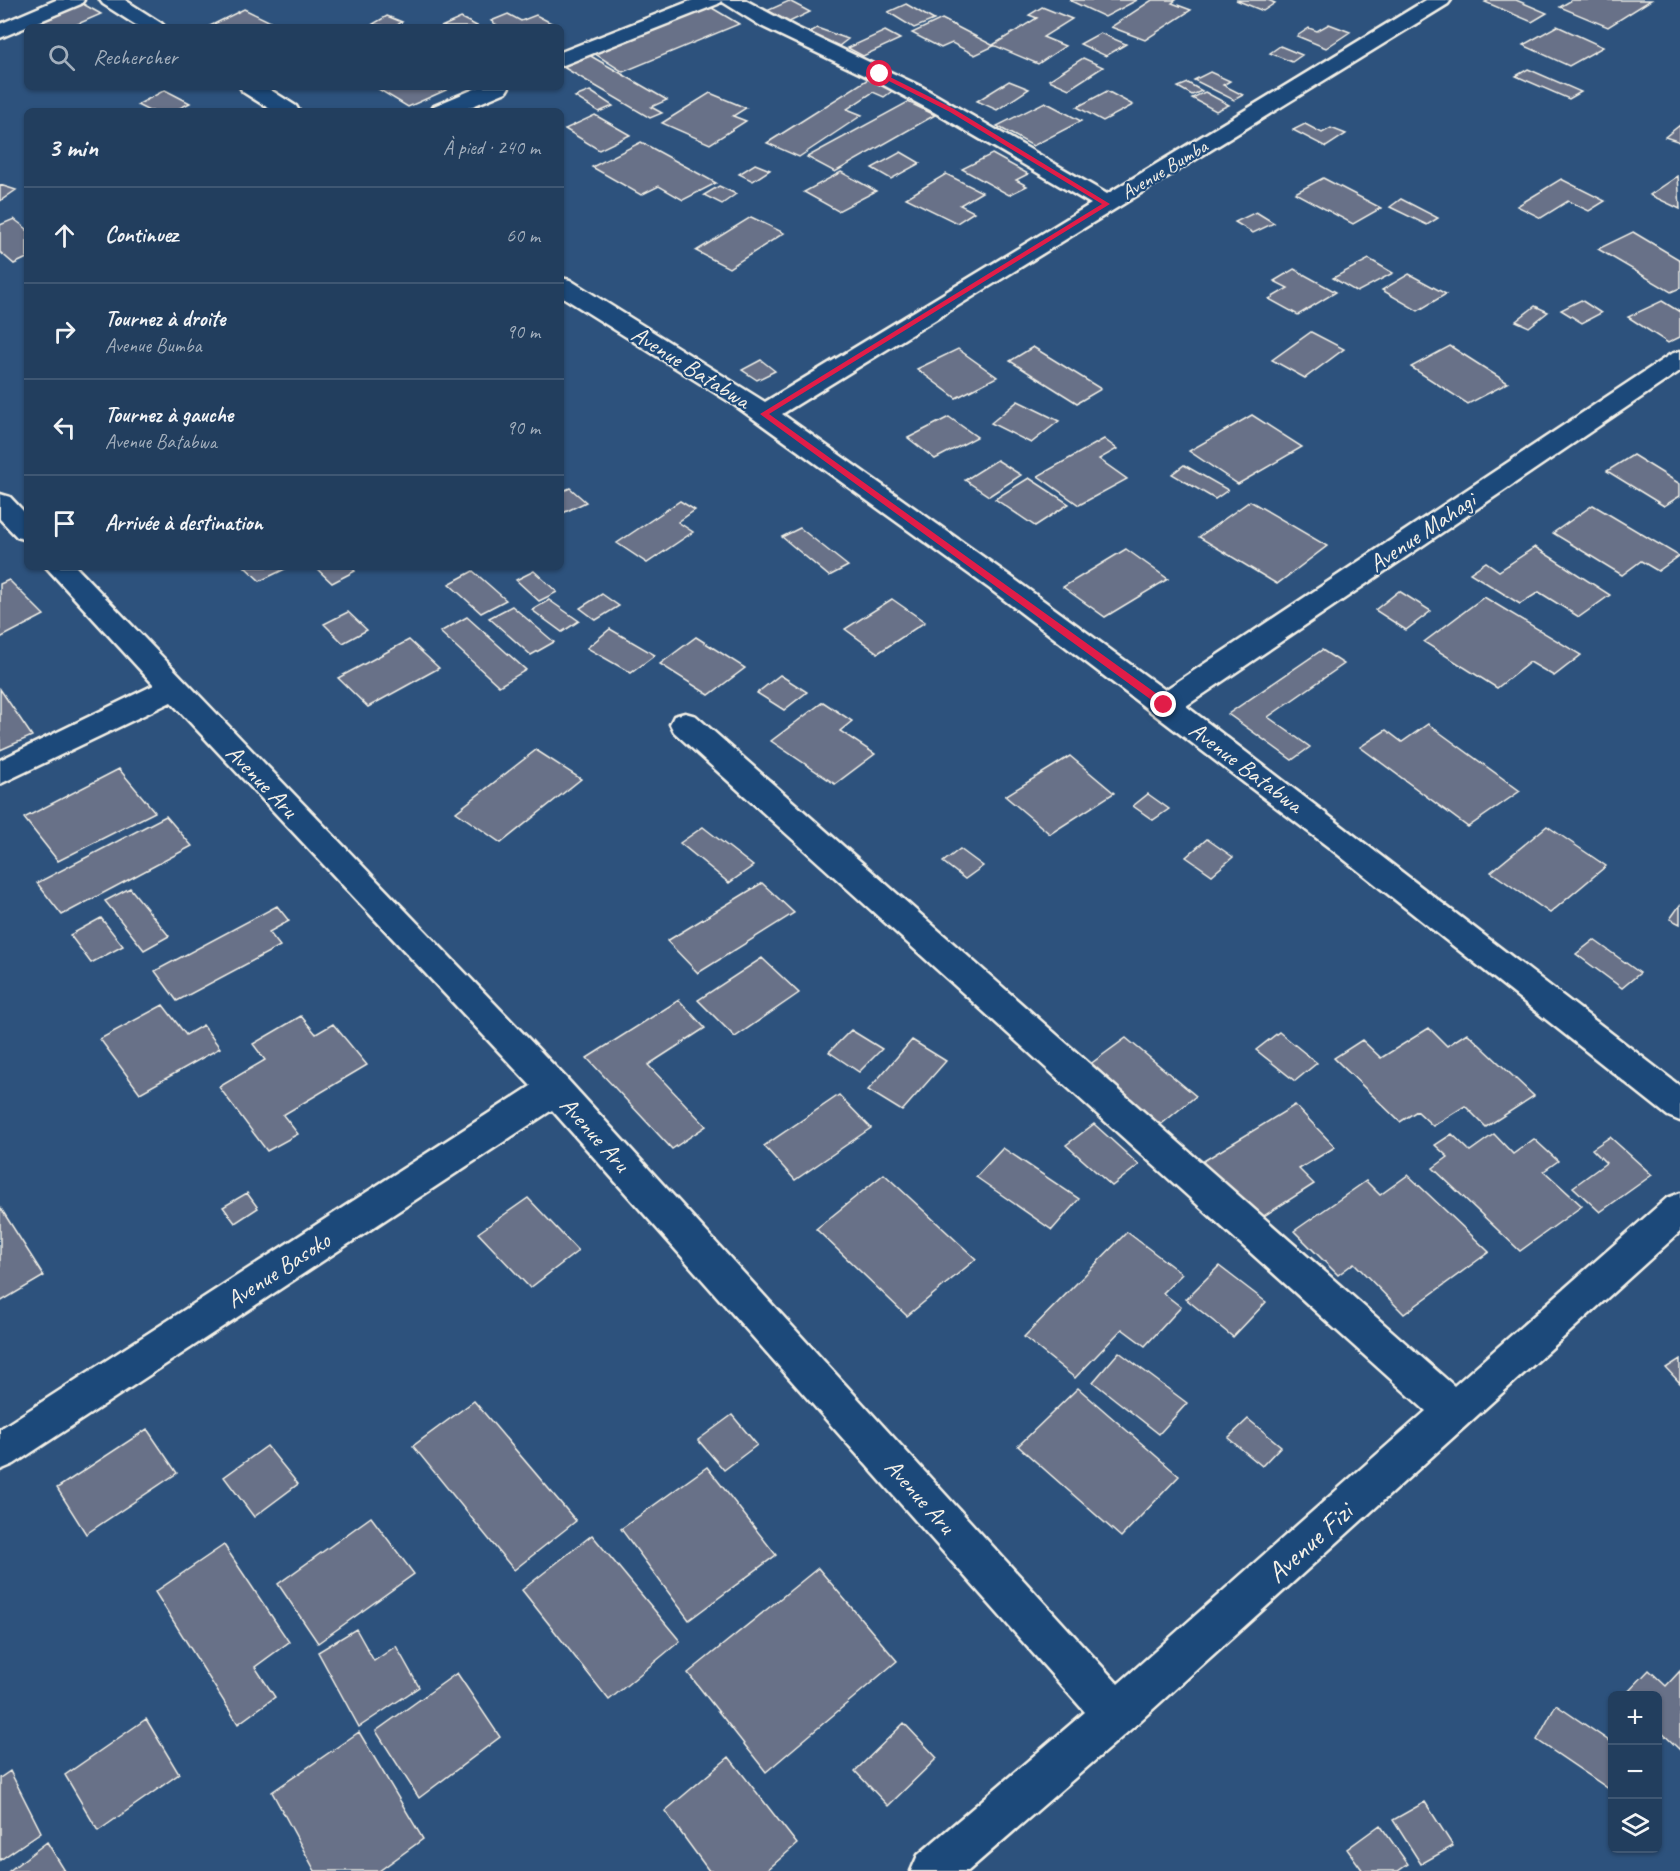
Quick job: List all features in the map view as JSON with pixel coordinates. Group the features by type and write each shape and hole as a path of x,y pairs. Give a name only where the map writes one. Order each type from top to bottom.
{"street":[{"path":"0,32 74,0"},
{"path":"110,0 149,24"},
{"path":"564,59 711,0"},
{"path":"731,0 758,18 880,74 952,111 1107,204"},
{"name":"Avenue Bumba","path":"764,414 1441,0"},
{"path":"256,90 283,108"},
{"path":"449,108 491,90"},
{"name":"Avenue Batabwa","path":"564,287 764,414 1164,705 1438,914 1680,1106"},
{"name":"Avenue Mahagi","path":"1164,705 1680,360"},
{"path":"0,503 24,528"},
{"name":"Avenue Aru","path":"63,570 555,1089 1116,1714"},
{"path":"0,773 174,688"},
{"path":"685,724 1455,1412"},
{"name":"Avenue Basoko","path":"0,1451 555,1089"},
{"name":"Avenue Fizi","path":"934,1871 1116,1714 1680,1209"}],"building":[{"path":"1069,0 1137,0 1105,17"},
{"path":"1152,0 1176,0 1172,3 1191,10 1145,40 1111,27"},
{"path":"1236,0 1268,0 1275,3 1263,11"},
{"path":"1516,0 1547,13 1532,22 1485,2"},
{"path":"1572,0 1651,0 1608,27 1560,7"},
{"path":"789,1 810,12 781,26 760,14"},
{"path":"83,4 101,14 78,24 37,24"},
{"path":"906,4 934,20 914,28 888,12"},
{"path":"707,5 739,24 623,72 592,52"},
{"path":"1042,7 1072,19 1043,37 1065,46 1038,64 993,45 1037,18 1029,15"},
{"path":"244,9 275,24 214,24"},
{"path":"508,14 521,21 536,15 553,24 496,24 491,21"},
{"path":"387,16 402,22 399,24 373,24"},
{"path":"461,18 473,24 448,24"},
{"path":"942,19 994,46 975,55 952,43 941,48 912,33"},
{"path":"1329,24 1350,32 1326,48 1297,36 1309,28 1317,31"},
{"path":"1557,26 1603,47 1569,66 1523,45"},
{"path":"817,28 848,39 839,46 807,34"},
{"path":"885,31 900,39 863,56 848,48"},
{"path":"1100,33 1126,44 1106,56 1080,44"},
{"path":"1280,46 1302,55 1292,62 1270,53"},
{"path":"589,55 667,100 651,107 662,113 650,118 564,67"},
{"path":"1083,58 1103,67 1069,89 1049,80"},
{"path":"1528,69 1581,92 1569,99 1516,76"},
{"path":"1210,72 1230,81 1223,85 1243,95 1234,100 1194,80"},
{"path":"868,79 895,89 884,97 873,92 847,109 862,115 799,157 767,143"},
{"path":"1009,81 1029,89 997,110 977,101"},
{"path":"1188,83 1202,91 1192,95 1178,87"},
{"path":"165,90 190,103 180,108 143,108 137,105"},
{"path":"380,90 446,90 408,107"},
{"path":"590,91 613,106 599,112 575,97"},
{"path":"1107,91 1133,105 1103,121 1077,107"},
{"path":"1205,92 1229,105 1216,111 1192,98"},
{"path":"710,93 746,108 733,116 746,121 710,144 662,123"},
{"path":"908,102 935,115 835,172 807,157"},
{"path":"1045,102 1081,121 1033,146 997,126"},
{"path":"595,115 630,135 599,150 565,129"},
{"path":"1305,124 1322,133 1331,128 1346,134 1326,147 1293,130"},
{"path":"1680,125 1680,142 1665,137"},
{"path":"641,142 716,183 683,200 659,186 641,195 592,167"},
{"path":"901,152 920,163 891,179 872,168"},
{"path":"992,154 1028,174 1016,180 1027,186 1009,195 962,169"},
{"path":"755,164 770,170 753,181 739,174"},
{"path":"841,172 876,191 838,211 804,192"},
{"path":"946,174 982,192 960,205 974,212 957,223 906,198"},
{"path":"1678,176 1680,209 1650,195"},
{"path":"1323,178 1381,208 1353,224 1295,193"},
{"path":"1561,179 1605,201 1589,211 1568,201 1541,218 1517,206"},
{"path":"0,185 16,190 0,201"},
{"path":"719,186 736,194 722,204 704,195"},
{"path":"1401,199 1438,218 1427,225 1390,207"},
{"path":"1256,212 1274,223 1253,233 1235,222"},
{"path":"751,217 784,233 729,268 696,251"},
{"path":"14,219 24,227 24,259 14,264 0,252 0,225"},
{"path":"1633,232 1680,260 1680,288 1671,292 1598,249"},
{"path":"1369,259 1393,273 1357,292 1333,278"},
{"path":"1294,269 1336,292 1298,315 1269,299 1288,288 1274,281"},
{"path":"1409,274 1446,294 1418,311 1382,290"},
{"path":"1581,300 1601,313 1582,323 1561,310"},
{"path":"1662,301 1680,312 1680,337 1668,343 1628,317"},
{"path":"1535,306 1548,312 1529,327 1516,321"},
{"path":"1311,332 1344,349 1305,378 1272,360"},
{"path":"1450,346 1508,383 1468,404 1411,367"},
{"path":"1033,347 1101,389 1077,403 1010,361"},
{"path":"958,349 997,377 956,398 917,369"},
{"path":"761,360 775,371 757,380 742,370"},
{"path":"1018,401 1059,421 1031,443 991,423"},
{"path":"1252,415 1302,447 1238,484 1189,451"},
{"path":"949,417 977,437 935,459 908,438"},
{"path":"1104,439 1117,449 1099,459 1127,479 1079,505 1038,476"},
{"path":"1633,455 1680,484 1680,496 1664,506 1607,471"},
{"path":"997,460 1021,475 989,496 965,480"},
{"path":"1184,465 1228,490 1215,499 1172,474"},
{"path":"1029,478 1069,504 1035,526 995,499"},
{"path":"570,488 586,502 564,513 564,491"},
{"path":"680,501 695,510 678,522 693,532 647,563 617,543"},
{"path":"1250,501 1327,546 1277,584 1199,537"},
{"path":"1593,505 1679,556 1658,571 1641,561 1622,575 1553,533"},
{"path":"800,528 848,566 829,576 782,537"},
{"path":"1535,547 1610,595 1579,617 1539,592 1520,604 1470,573 1486,562 1499,571"},
{"path":"1126,549 1168,579 1105,617 1063,587"},
{"path":"248,570 283,570 260,581"},
{"path":"318,570 355,571 332,583"},
{"path":"473,571 506,600 481,613 449,584"},
{"path":"534,571 557,592 539,601 516,580"},
{"path":"9,580 44,615 0,638 0,584"},
{"path":"1399,591 1431,611 1406,630 1375,610"},
{"path":"602,594 619,606 596,620 580,608"},
{"path":"1484,597 1581,655 1554,676 1530,662 1497,688 1424,642"},
{"path":"892,599 925,622 878,653 845,629"},
{"path":"549,600 579,621 562,632 532,610"},
{"path":"512,606 554,642 531,655 489,618"},
{"path":"348,612 367,630 343,643 324,624"},
{"path":"467,617 526,670 499,686 440,632"},
{"path":"610,629 655,655 631,673 587,648"},
{"path":"696,637 745,668 709,695 660,664"},
{"path":"409,640 439,668 368,707 338,678"},
{"path":"1322,650 1344,664 1268,717 1310,747 1292,760 1228,714"},
{"path":"780,675 807,692 784,710 757,693"},
{"path":"0,689 32,736 0,750"},
{"path":"823,702 852,721 840,731 875,754 835,784 771,741"},
{"path":"1428,724 1520,791 1468,827 1360,747 1386,730 1402,742"},
{"path":"536,750 581,779 501,843 456,812"},
{"path":"1070,756 1114,793 1050,834 1005,796"},
{"path":"119,769 155,812 58,861 24,818"},
{"path":"1148,794 1169,809 1153,820 1133,806"},
{"path":"166,816 192,846 62,915 37,883"},
{"path":"1547,826 1606,866 1550,913 1491,872"},
{"path":"703,827 753,866 729,883 680,843"},
{"path":"1207,839 1233,857 1212,875 1186,857"},
{"path":"960,849 983,866 965,879 943,862"},
{"path":"762,883 794,913 698,973 667,941"},
{"path":"130,888 169,936 144,950 105,901"},
{"path":"1680,905 1680,924 1670,919"},
{"path":"277,906 289,921 269,932 280,946 177,1001 155,971"},
{"path":"101,918 123,946 91,963 70,935"},
{"path":"1594,940 1640,973 1622,988 1576,954"},
{"path":"762,958 799,993 735,1037 698,1000"},
{"path":"679,1000 705,1028 648,1065 706,1126 672,1149 587,1058"},
{"path":"163,1005 186,1035 203,1025 220,1048 140,1093 100,1039"},
{"path":"301,1016 316,1034 333,1024 367,1065 283,1115 298,1134 267,1151 219,1087 265,1060 253,1044"},
{"path":"1429,1028 1447,1046 1467,1033 1534,1096 1486,1127 1465,1106 1433,1126 1417,1111 1400,1122 1334,1058 1362,1040 1381,1058"},
{"path":"851,1030 882,1049 859,1072 829,1052"},
{"path":"1279,1032 1317,1063 1295,1081 1256,1050"},
{"path":"1126,1038 1196,1096 1159,1126 1089,1065"},
{"path":"912,1040 946,1061 902,1111 868,1090"},
{"path":"839,1095 871,1128 795,1180 764,1146"},
{"path":"1295,1105 1335,1147 1299,1169 1314,1184 1256,1221 1202,1162"},
{"path":"1094,1124 1139,1165 1112,1186 1066,1145"},
{"path":"1452,1134 1470,1151 1494,1134 1513,1154 1534,1139 1558,1161 1544,1171 1582,1206 1520,1251 1433,1168 1448,1157 1435,1145"},
{"path":"1610,1137 1652,1175 1600,1212 1573,1187 1606,1163 1592,1149"},
{"path":"1003,1148 1079,1199 1052,1230 976,1177"},
{"path":"884,1174 976,1259 907,1316 816,1229"},
{"path":"1408,1175 1489,1252 1404,1314 1354,1263 1338,1275 1294,1231 1366,1181 1380,1195"},
{"path":"247,1193 258,1208 235,1223 223,1207"},
{"path":"528,1198 578,1251 530,1288 478,1233"},
{"path":"0,1207 44,1276 0,1302"},
{"path":"1127,1232 1182,1274 1163,1293 1181,1307 1145,1346 1122,1329 1075,1378 1024,1337"},
{"path":"1219,1266 1266,1302 1233,1337 1186,1299"},
{"path":"1119,1352 1187,1403 1159,1434 1093,1382"},
{"path":"1680,1359 1680,1383 1666,1368"},
{"path":"1078,1388 1179,1476 1121,1537 1018,1446"},
{"path":"474,1401 576,1521 514,1570 413,1446"},
{"path":"732,1415 757,1445 724,1470 698,1440"},
{"path":"1248,1419 1281,1446 1262,1466 1228,1438"},
{"path":"147,1429 177,1473 86,1534 57,1488"},
{"path":"267,1446 298,1484 254,1517 224,1477"},
{"path":"707,1467 776,1555 689,1620 621,1529"},
{"path":"371,1517 414,1574 318,1643 278,1584"},
{"path":"592,1535 680,1641 609,1700 522,1590"},
{"path":"224,1545 289,1642 255,1667 275,1697 238,1724 155,1592"},
{"path":"818,1568 897,1661 766,1772 688,1673"},
{"path":"356,1629 374,1661 396,1646 419,1687 359,1727 318,1652"},
{"path":"1649,1670 1666,1686 1680,1671 1680,1750 1662,1733 1662,1691 1629,1691"},
{"path":"457,1673 500,1737 419,1798 376,1731"},
{"path":"1556,1705 1608,1740 1608,1788 1537,1740"},
{"path":"146,1719 179,1774 98,1831 65,1775"},
{"path":"904,1723 937,1758 888,1806 855,1771"},
{"path":"359,1732 423,1839 379,1871 315,1871 272,1792"},
{"path":"729,1757 797,1844 766,1871 709,1871 665,1811"},
{"path":"10,1771 41,1832 0,1860 0,1778"},
{"path":"1425,1802 1453,1846 1421,1864 1393,1820"},
{"path":"1380,1825 1408,1864 1398,1871 1363,1871 1347,1849"},
{"path":"47,1842 65,1871 9,1871"}],"route":[{"path":"880,74 952,111 1107,204 764,414 1164,705"}]}
